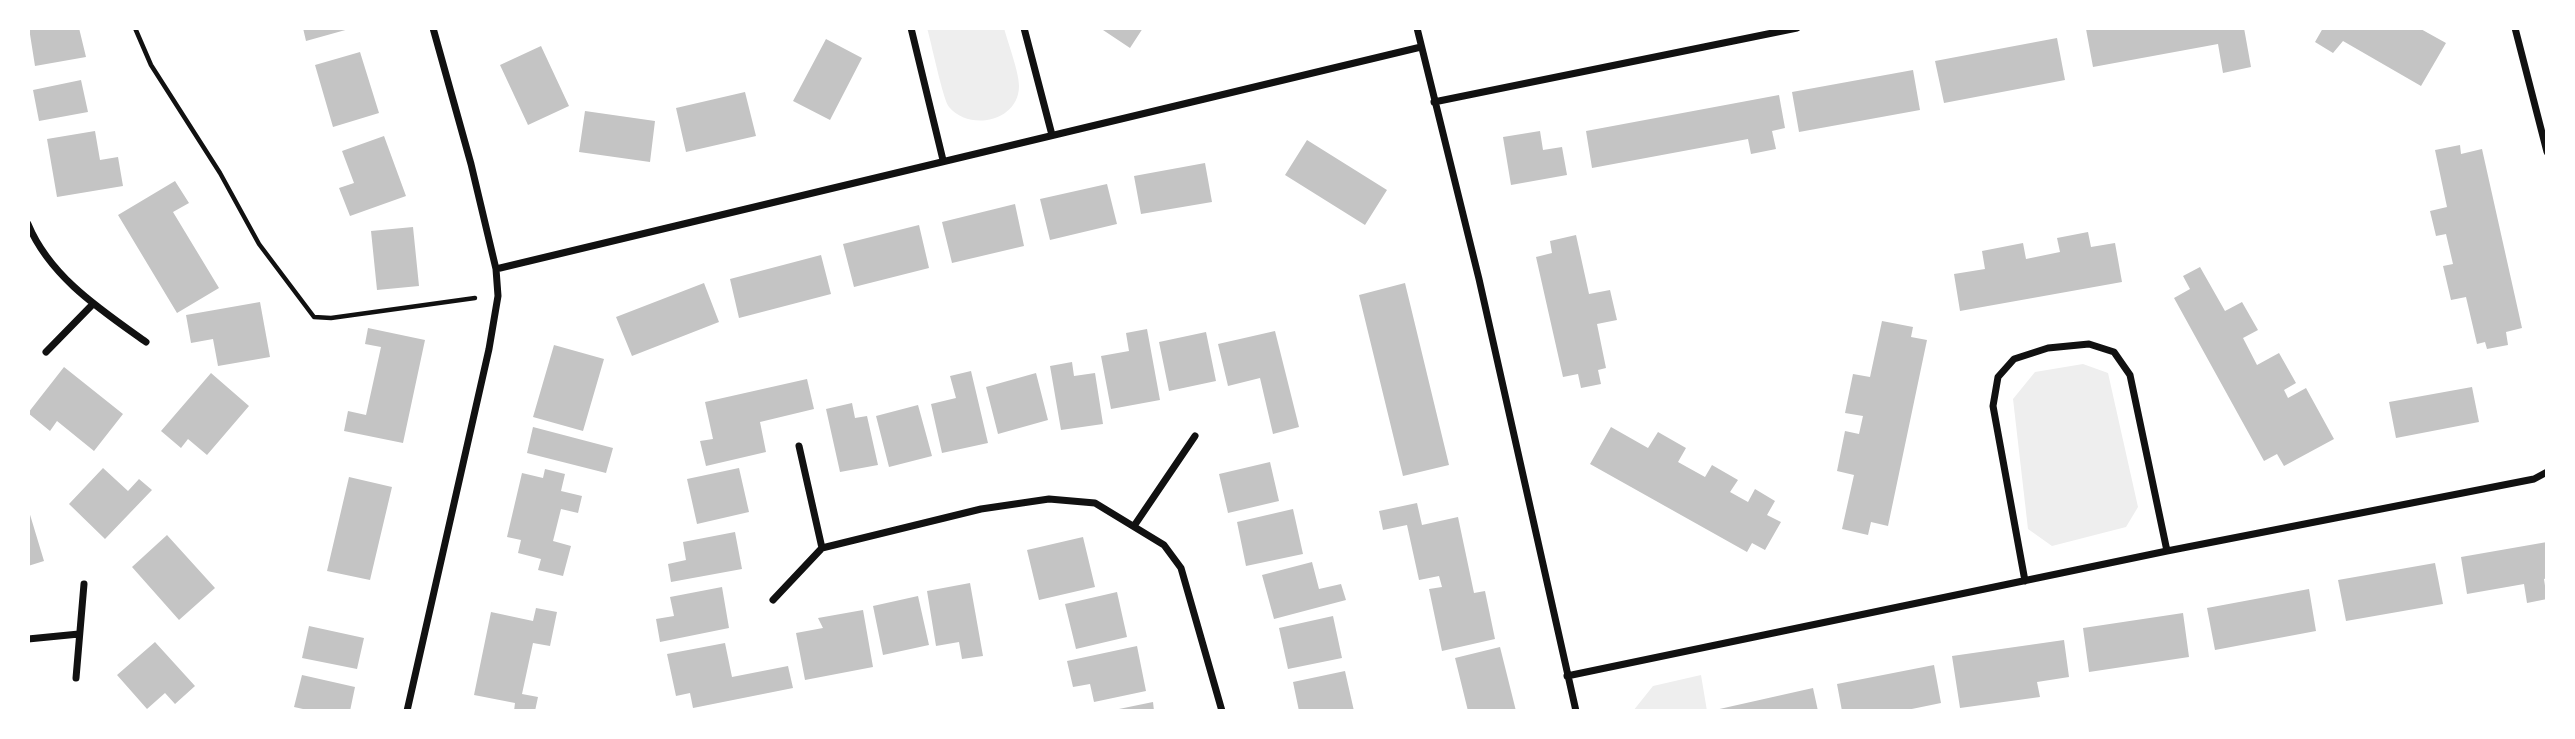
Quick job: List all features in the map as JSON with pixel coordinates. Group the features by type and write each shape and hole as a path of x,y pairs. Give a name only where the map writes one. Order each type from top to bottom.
{"street":[{"path":"407,711 489,349 498,296 496,269 471,164 433,28"},
{"path":"911,28 943,160"},
{"path":"1024,28 1052,135"},
{"path":"1417,28 1479,279 1576,711"},
{"path":"1434,102 1797,28"},
{"path":"2515,28 2547,152"},
{"path":"496,269 1421,47"},
{"path":"28,224 58,271 93,304 146,342"},
{"path":"46,352 93,304"},
{"path":"2025,581 1993,406 1998,377 2014,359 2048,348 2089,344 2114,352 2130,375 2168,551"},
{"path":"1134,526 1195,436"},
{"path":"799,446 822,548"},
{"path":"1567,676 2168,551 2534,479 2547,472"},
{"path":"773,600 822,548 981,509 1049,499 1095,503 1164,545 1181,568 1222,711"},
{"path":"76,678 84,584"},
{"path":"28,639 79,634"}],"path":[{"path":"135,28 151,65 220,173 259,244 314,317 331,318 425,303 498,296"}],"shaded area":[{"path":"927,28 1004,28 1019,80 1017,98 1011,108 1002,115 980,121 958,115 949,107"},
{"path":"2083,364 2108,373 2138,507 2126,527 2052,546 2028,529 2013,399 2035,372"},
{"path":"1701,675 1707,711 1633,711 1653,686"}],"building":[{"path":"29,28 79,28 86,57 35,66"},
{"path":"303,28 349,28 349,29 306,41"},
{"path":"1100,28 1143,28 1130,48"},
{"path":"2244,28 2251,67 2223,73 2218,44 2093,67 2086,29"},
{"path":"2323,28 2419,28 2446,43 2421,86 2343,41 2333,53 2315,42"},
{"path":"2057,38 2065,80 1944,103 1935,61"},
{"path":"826,39 862,58 830,120 793,101"},
{"path":"541,46 569,106 528,125 500,65"},
{"path":"360,52 379,113 333,127 315,65"},
{"path":"1913,70 1920,110 1799,132 1792,92"},
{"path":"81,80 88,112 39,121 33,90"},
{"path":"745,92 756,136 686,152 676,108"},
{"path":"1779,95 1785,128 1772,131 1776,149 1751,154 1748,139 1592,168 1586,131"},
{"path":"585,111 655,121 650,162 579,152"},
{"path":"95,131 100,160 118,157 123,186 57,197 47,139"},
{"path":"1540,131 1543,150 1562,147 1567,175 1511,185 1503,137"},
{"path":"384,136 406,196 350,216 339,188 354,183 342,151"},
{"path":"1307,140 1387,190 1365,225 1285,175"},
{"path":"2460,145 2461,154 2482,149 2522,328 2506,332 2508,345 2487,349 2485,342 2477,344 2466,297 2451,300 2443,266 2453,264 2446,234 2436,236 2430,211 2447,207 2435,150"},
{"path":"1205,163 1212,202 1141,214 1134,176"},
{"path":"175,181 189,203 173,212 219,288 177,313 118,215"},
{"path":"1107,184 1117,224 1050,240 1040,199"},
{"path":"1015,204 1024,246 952,263 942,222"},
{"path":"919,225 929,268 854,287 843,244"},
{"path":"413,227 419,286 377,290 371,231"},
{"path":"2088,232 2091,247 2115,243 2122,282 1960,311 1954,274 1985,269 1982,251 2023,243 2026,259 2060,252 2057,238"},
{"path":"1576,235 1589,294 1610,290 1617,320 1597,324 1606,368 1598,370 1601,384 1581,388 1578,374 1563,377 1536,257 1552,253 1550,241"},
{"path":"821,255 831,294 739,318 730,279"},
{"path":"2200,267 2225,311 2242,302 2258,330 2243,338 2257,365 2279,353 2296,383 2284,390 2288,398 2306,388 2334,439 2284,466 2277,454 2264,461 2174,298 2190,289 2183,276"},
{"path":"704,283 719,322 632,356 616,317"},
{"path":"1405,283 1449,465 1403,476 1359,295"},
{"path":"260,302 270,357 218,366 213,339 191,343 186,315"},
{"path":"1882,321 1913,327 1911,337 1927,340 1888,526 1871,522 1868,535 1842,529 1854,475 1837,471 1845,431 1859,434 1863,416 1845,413 1853,374 1870,377"},
{"path":"368,328 425,340 403,443 344,431 348,411 366,415 381,347 365,344"},
{"path":"1147,329 1160,400 1111,409 1101,356 1129,351 1126,333"},
{"path":"1275,331 1299,427 1273,434 1260,378 1228,386 1218,344"},
{"path":"1206,332 1216,381 1169,391 1159,342"},
{"path":"554,345 604,359 583,431 533,417"},
{"path":"1072,362 1074,376 1095,373 1103,424 1061,430 1050,366"},
{"path":"64,367 123,414 94,451 57,421 50,431 28,413"},
{"path":"971,371 988,443 942,453 931,404 956,398 950,376"},
{"path":"211,373 249,406 207,455 188,439 181,448 161,431"},
{"path":"1036,373 1048,420 998,434 986,387"},
{"path":"807,379 814,409 760,422 766,452 706,466 700,441 713,439 705,402"},
{"path":"2472,387 2479,422 2396,438 2389,402"},
{"path":"852,403 855,418 867,416 878,465 840,472 826,409"},
{"path":"918,405 932,456 889,467 876,416"},
{"path":"533,427 613,448 606,473 527,453"},
{"path":"1611,427 1648,448 1658,432 1686,448 1678,462 1705,477 1712,465 1738,480 1730,492 1748,502 1755,489 1775,501 1767,515 1781,522 1765,550 1752,543 1747,552 1590,464"},
{"path":"1270,462 1279,501 1228,513 1219,474"},
{"path":"103,468 128,491 139,479 152,490 105,539 69,504"},
{"path":"739,468 749,512 697,524 687,479"},
{"path":"545,469 565,474 561,491 582,496 578,513 561,509 553,541 571,546 563,576 538,570 541,559 518,553 521,540 507,537 522,473 543,478"},
{"path":"349,477 392,487 370,580 327,571"},
{"path":"1417,503 1422,525 1458,517 1474,593 1485,591 1495,639 1442,651 1429,589 1442,587 1439,576 1419,580 1407,525 1383,530 1379,511"},
{"path":"28,508 44,561 28,566"},
{"path":"1293,509 1303,554 1246,566 1237,522"},
{"path":"735,532 742,569 671,582 668,564 686,560 683,542"},
{"path":"167,535 215,588 179,620 132,567"},
{"path":"1083,537 1095,587 1039,600 1027,550"},
{"path":"2547,542 2547,578 2544,579 2547,599 2527,603 2524,584 2467,594 2461,557"},
{"path":"1312,562 1319,589 1341,584 1346,600 1274,619 1262,575"},
{"path":"2435,563 2443,604 2346,621 2338,580"},
{"path":"970,583 983,656 962,659 959,642 936,646 927,591"},
{"path":"722,587 729,628 660,642 656,619 674,616 670,597"},
{"path":"2309,589 2316,631 2215,650 2207,608"},
{"path":"1117,592 1127,637 1076,649 1065,604"},
{"path":"918,596 929,645 883,655 873,606"},
{"path":"536,608 557,612 550,646 533,643 522,694 538,697 535,711 514,711 515,703 474,695 491,612 533,621"},
{"path":"863,610 873,667 805,680 796,633 823,628 818,618"},
{"path":"2183,613 2189,657 2089,672 2083,628"},
{"path":"1333,616 1342,658 1288,669 1279,628"},
{"path":"309,626 364,638 357,669 302,658"},
{"path":"2064,640 2069,677 2037,682 2040,697 1960,708 1952,656"},
{"path":"155,642 195,686 175,704 165,693 147,709 117,675"},
{"path":"725,643 732,677 788,666 793,688 693,708 690,693 676,696 667,654"},
{"path":"1137,646 1146,691 1094,702 1090,684 1073,687 1067,661"},
{"path":"1500,647 1516,711 1468,711 1455,658"},
{"path":"1934,665 1941,703 1902,711 1842,711 1837,684"},
{"path":"1345,671 1354,711 1299,711 1293,682"},
{"path":"302,675 355,687 350,711 312,711 294,707"},
{"path":"1813,688 1818,711 1715,711 1715,710"},
{"path":"1153,702 1154,711 1114,711 1114,710"}]}
